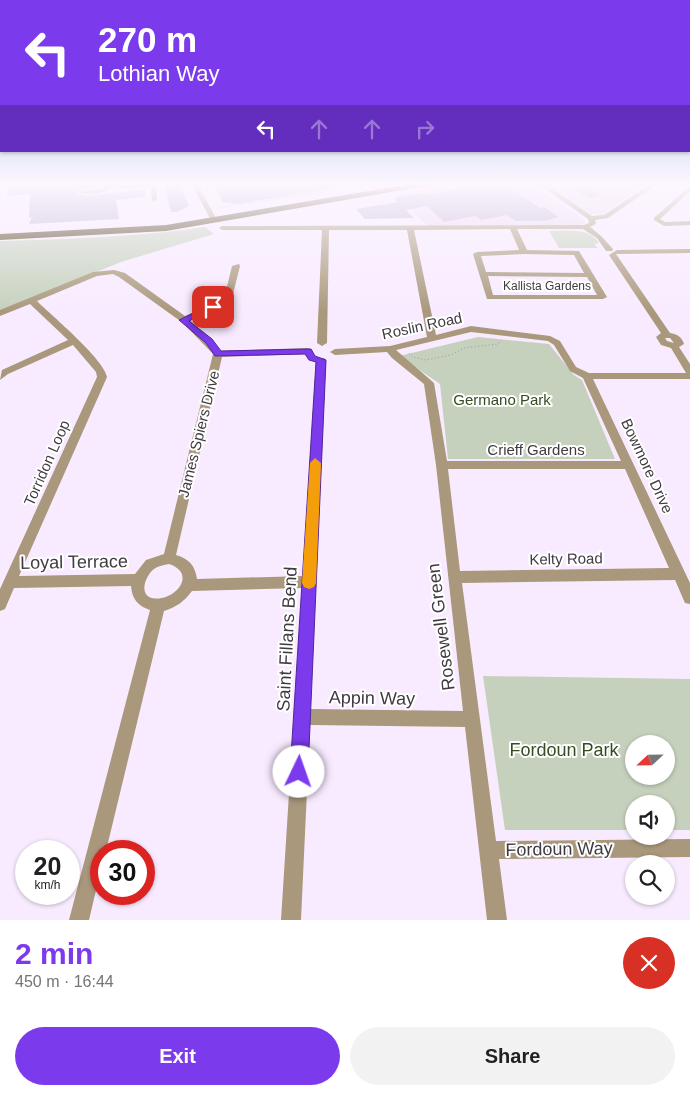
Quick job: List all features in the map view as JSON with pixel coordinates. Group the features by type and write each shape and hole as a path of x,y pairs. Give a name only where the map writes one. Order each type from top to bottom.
{"highway":[{"path":"0,228 46,226"},
{"path":"0,237 130,231 154,226"}],"street":[{"path":"222,228 588,226"},
{"path":"512,227 524,252"},
{"path":"585,227 599,237 613,252 666,335 676,343 690,371"},
{"path":"322,343 326,228"},
{"path":"410,228 432,339"},
{"path":"613,252 690,251"},
{"name":"Kallista Gardens","path":"524,252 576,253 602,297 490,297 484,274 477,254 524,252"},
{"path":"183,320 228,300 236,266"},
{"name":"James Spiers Drive","path":"0,314 96,274 114,272 122,275 209,341 218,354 169,558"},
{"name":"Kallista Gardens","path":"484,274 590,275"},
{"name":"Torridon Loop","path":"0,604 102,377 102,371 31,300"},
{"name":"Roslin Road","path":"335,352 396,347 471,329 550,339 558,343 573,369 587,376"},
{"path":"676,343 690,340"},
{"path":"0,377 5,372 74,341"},
{"path":"322,343 330,345 335,352 332,357 321,360 312,358 308,352 312,346 322,343"},
{"name":"Rosewell Green","path":"396,347 395,356 418,372 429,383 442,465 454,577 497,920"},
{"path":"218,354 308,352"},
{"name":"Saint Fillans Bend","path":"291,920 321,360"},
{"path":"587,376 690,376"},
{"name":"Bowmore Drive","path":"587,376 690,598"},
{"name":"Crieff Gardens","path":"442,465 629,465"},
{"path":"169,558 184,563 189,569 189,585 176,599 168,604 149,604 142,599 138,593 138,580 149,566 157,561 169,558"},
{"name":"Kelty Road","path":"454,577 679,574"},
{"name":"Loyal Terrace","path":"11,582 138,580"},
{"path":"189,585 309,582"},
{"path":"80,920 158,605"},
{"name":"Appin Way","path":"302,717 472,719"},
{"name":"Fordoun Way","path":"488,850 690,848"}],"path":[{"path":"396,347 413,357 425,360 450,355 464,348 498,344 505,334"}],"green space":[{"path":"205,227 214,234 121,262 0,311 0,241 128,235"},
{"path":"549,231 576,231 590,234 599,243 594,244 598,248 559,248"},
{"name":"Germano Park","path":"478,337 549,344 574,375 582,380 615,459 448,459 440,384 399,356"},
{"name":"Fordoun Park","path":"483,676 690,679 690,830 675,830 675,795 625,795 625,830 505,830"}],"slow traffic":[{"path":"309,583 315,463"}],"route":[{"path":"213,307 183,320 209,341 218,354 308,352 312,358 321,360 299,772"}]}
